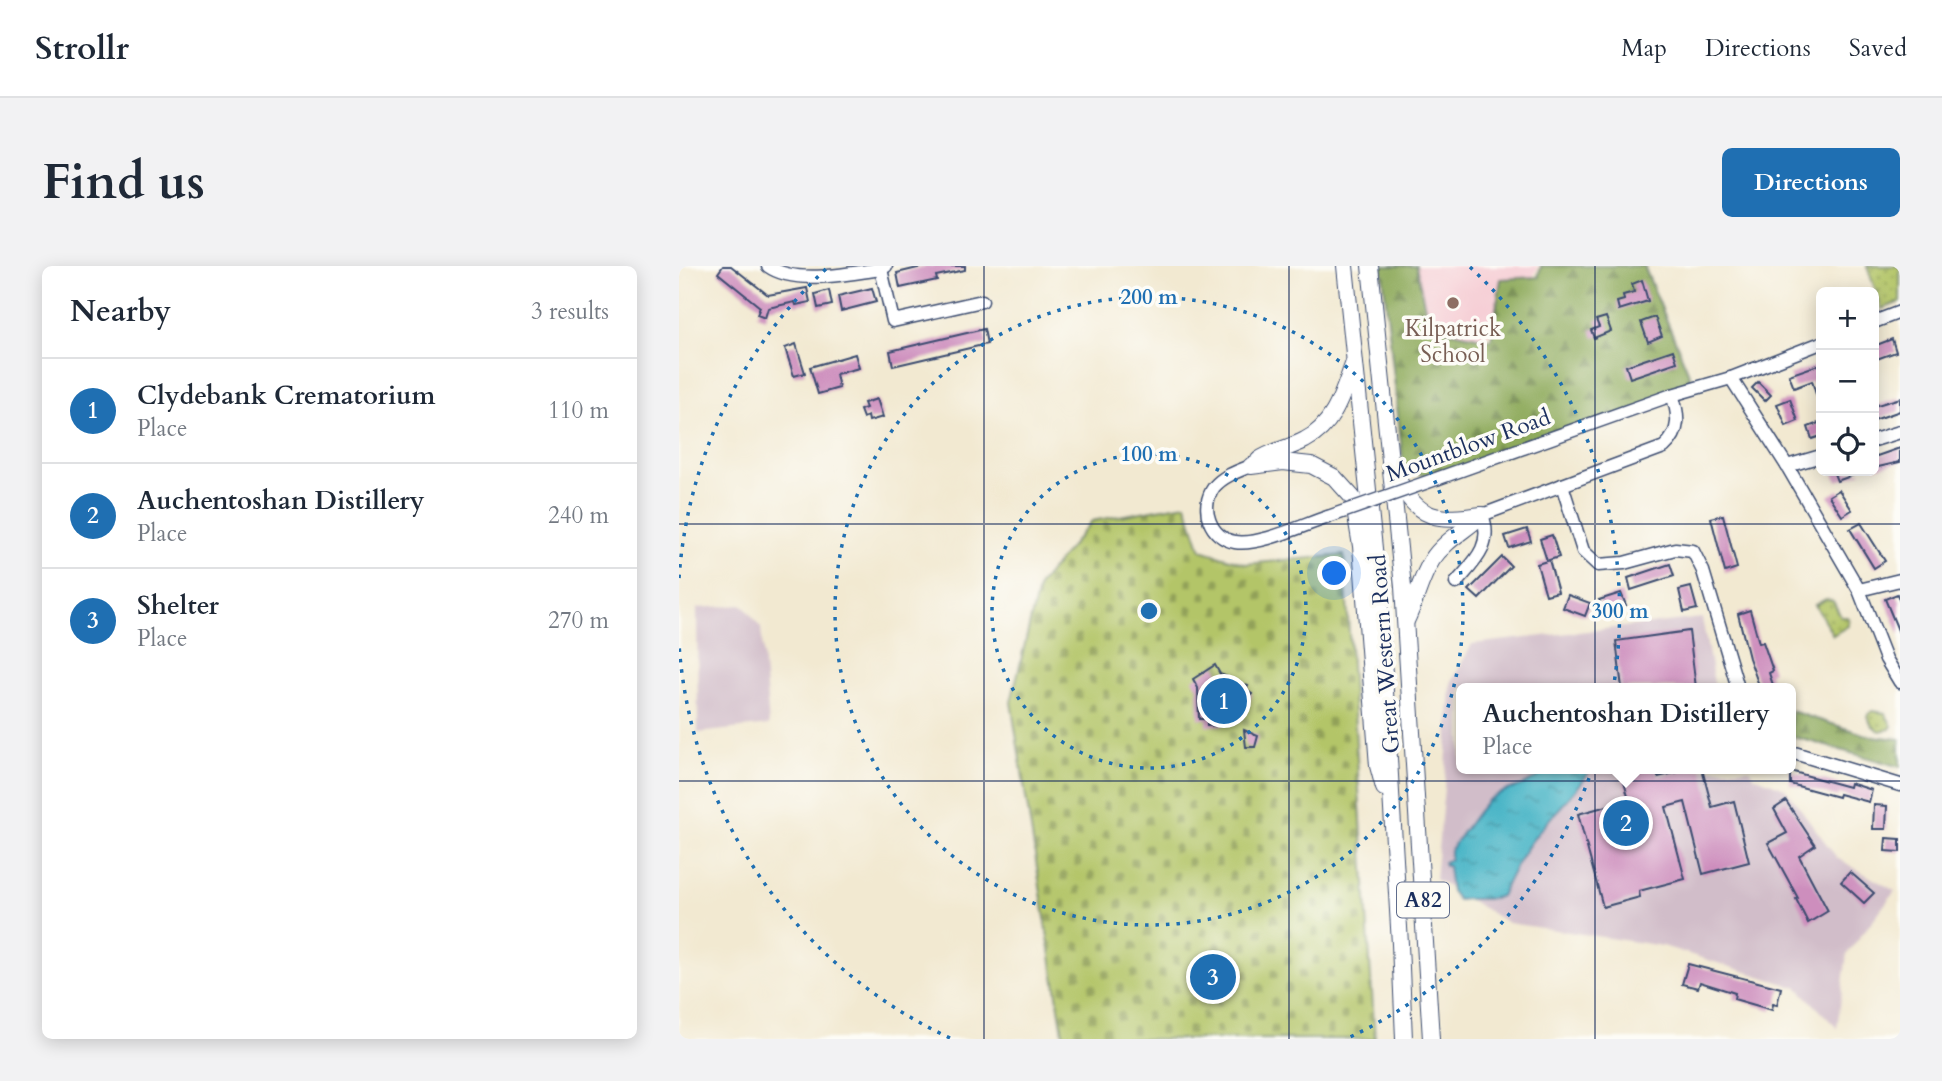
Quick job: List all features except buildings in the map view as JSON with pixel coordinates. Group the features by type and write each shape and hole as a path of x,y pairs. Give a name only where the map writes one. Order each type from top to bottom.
{"main road":[{"name":"Great Western Road","path":"1345,266 1380,607 1404,1039"},
{"name":"Great Western Road","path":"1370,266 1406,621 1431,1039"},
{"path":"1251,466 1261,458 1307,439 1319,431 1333,414 1355,360"},
{"path":"1251,466 1283,462 1311,465 1334,477 1353,498 1361,547 1378,766 1393,819"},
{"name":"A82","path":"1392,466 1406,495 1427,514 1445,519 1482,515"},
{"path":"1406,621 1415,603 1423,575 1433,558 1482,515"}],"street":[{"path":"768,266 775,271 791,275 883,268 893,321 982,301"},
{"path":"1879,320 1900,312"},
{"name":"Mountblow Road","path":"1251,466 1225,478 1211,493 1207,506 1207,517 1213,529 1220,536 1234,542 1253,541 1328,517 1672,395 1731,378 1816,345"},
{"path":"1731,378 1787,466 1859,590 1886,659 1900,682"},
{"path":"1456,583 1483,552 1486,525 1482,515 1664,447 1673,436 1678,420 1672,395"},
{"path":"1879,438 1900,432"},
{"path":"1787,466 1816,457"},
{"path":"1562,485 1583,551 1598,565 1624,563 1675,549 1693,551 1703,570 1737,683"},
{"path":"1859,590 1900,580"},
{"path":"1796,754 1900,785"}],"shaded area":[{"name":"Kilpatrick School","path":"1382,266 1539,266 1527,289 1495,332 1476,340 1465,341 1448,330 1424,323"},
{"path":"743,605 761,628 769,725 698,733 697,608"},
{"path":"1702,618 1714,683 1456,683 1456,774 1753,774 1785,788 1837,858 1895,891 1847,954 1837,1028 1798,988 1663,946 1508,923 1435,879 1451,683 1472,644"}],"green space":[{"path":"1382,266 1416,266 1429,327 1491,340 1501,279 1538,277 1541,266 1644,266 1695,388 1439,478 1404,471"},
{"path":"1867,266 1900,266 1900,302 1882,309 1879,287 1874,287"},
{"path":"1186,504 1201,550 1246,564 1344,555 1375,1039 1064,1039 1011,702 1039,585 1092,521"},
{"path":"1826,599 1833,601 1841,617 1847,617 1849,620 1848,626 1833,635 1815,605"},
{"path":"1872,711 1885,713 1892,726 1890,729 1880,731 1874,727 1868,716"},
{"path":"1796,713 1870,736 1900,739 1900,767 1796,737"}],"water":[{"path":"1588,774 1533,839 1501,896 1458,900 1451,891 1448,866 1445,866 1444,862 1450,859 1450,850 1487,801 1539,775"}],"place":[{"name":"Kilpatrick School","path":"1453,303"},
{"name":"Clydebank Crematorium","path":"1224,701"},
{"name":"Auchentoshan Distillery","path":"1626,823"},
{"name":"Shelter","path":"1213,977"}]}
